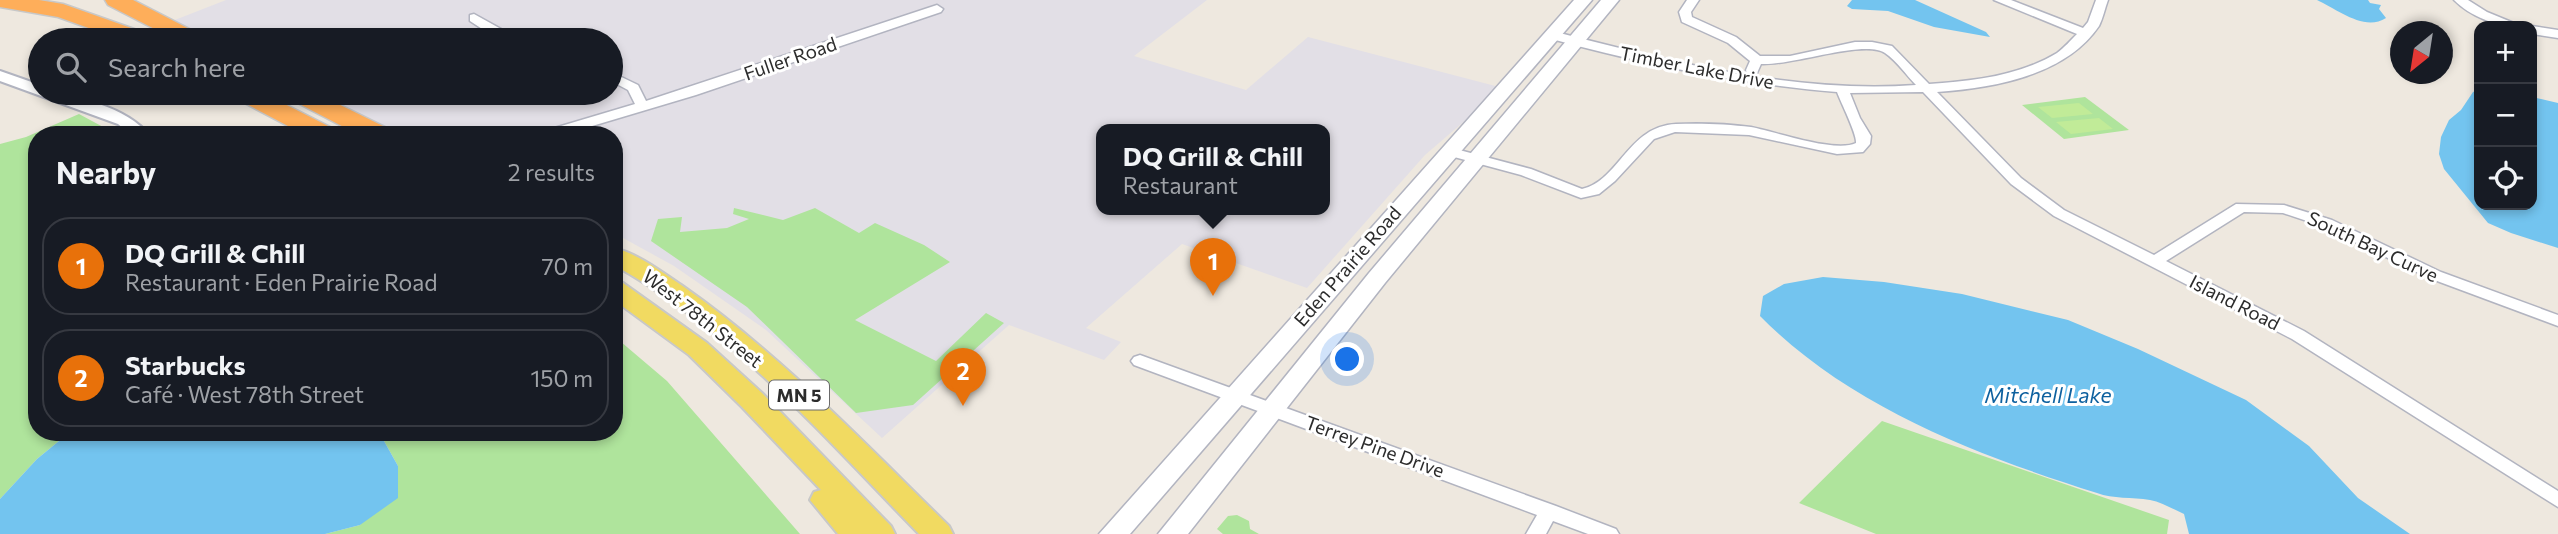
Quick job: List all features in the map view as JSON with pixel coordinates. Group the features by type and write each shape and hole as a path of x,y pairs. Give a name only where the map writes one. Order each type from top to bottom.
{"highway":[{"path":"0,0 63,11 110,28"},
{"path":"116,0 170,28"},
{"path":"267,105 308,126"},
{"path":"321,105 362,126"}],"main road":[{"name":"Eden Prairie Road","path":"1113,534 1583,0"},
{"name":"Eden Prairie Road","path":"1172,534 1475,158 1611,0"},
{"name":"West 78th Street","path":"623,260 647,272 705,315 796,393 938,534"},
{"name":"West 78th Street","path":"623,295 698,349 752,400 880,534"},
{"path":"752,400 808,481 856,534"},
{"path":"881,477 959,534"}],"street":[{"path":"1693,0 1685,12 1686,19 1732,40 1757,60 1747,78"},
{"path":"2000,0 2086,33"},
{"name":"Timber Lake Drive","path":"1552,35 1696,70 1747,78 1843,90 1928,89 1984,81 2051,61 2071,47 2094,24 2102,0"},
{"path":"2460,0 2483,15 2500,21"},
{"name":"Fuller Road","path":"576,126 937,9"},
{"path":"474,18 489,28"},
{"path":"2537,31 2558,34"},
{"name":"Island Road","path":"1757,60 1783,61 1855,47 1881,47 1893,52 2017,181 2036,197 2077,223 2298,335 2558,500"},
{"path":"0,76 28,86"},
{"path":"623,83 633,88 642,106"},
{"path":"1448,151 1526,172 1581,194 1594,191 1611,178 1649,136 1674,128 1749,131 1849,151 1858,149 1863,144 1864,136 1853,118 1843,90"},
{"path":"82,105 124,120 131,126"},
{"name":"South Bay Curve","path":"2154,262 2241,207 2284,209 2327,223 2435,275 2558,321"},
{"name":"Terrey Pine Drive","path":"1140,361 1609,534"},
{"path":"1536,534 1549,511"}],"shaded area":[{"path":"226,0 1207,0 1134,56 1246,90 1308,37 1503,88 1425,155 1307,288 1182,244 1086,328 1121,342 1104,360 1009,325 882,438 766,330 674,266 623,238 623,126 362,126 321,105 623,105 623,28 168,28 162,25"}],"green space":[{"path":"2085,97 2129,130 2064,139 2022,105"},
{"path":"2079,103 2093,114 2052,118 2038,107"},
{"path":"79,114 101,126 51,126"},
{"path":"2099,118 2113,129 2071,134 2056,122"},
{"path":"28,136 28,441 59,441 37,459 0,499 0,144"},
{"path":"734,208 783,220 815,208 859,233 875,223 924,245 950,262 855,320 936,361 986,313 1004,323 913,405 856,413 747,307 651,241 658,219 682,217 680,232 727,228 749,219 733,214"},
{"path":"623,344 667,381 800,534 325,534 360,525 398,466 384,441 623,441"},
{"path":"1882,421 2169,520 2167,534 1876,534 1799,503"},
{"path":"1237,515 1249,521 1250,529 1259,534 1223,534 1217,529 1228,516"}],"water":[{"path":"1852,0 1915,0 1986,32 1990,37 1934,27 1888,11 1852,9 1847,6"},
{"path":"2317,0 2368,0 2381,5 2379,9 2386,18 2378,22 2360,21"},
{"path":"2473,92 2474,206 2444,169 2439,154 2441,137 2449,120 2461,110"},
{"path":"2537,98 2558,103 2558,248 2488,223 2477,210 2537,210"},
{"name":"Mitchell Lake","path":"1823,277 1884,282 1962,294 2068,320 2138,349 2246,400 2309,446 2358,498 2410,534 2189,534 2184,514 2163,504 2103,495 1961,444 1875,402 1834,377 1795,348 1760,316 1763,296 1784,284"},
{"path":"59,441 384,441 398,466 398,498 360,525 325,534 0,534 0,499 37,459"}],"place":[{"name":"DQ Grill & Chill","path":"1213,296"},
{"name":"Starbucks","path":"963,406"}]}
